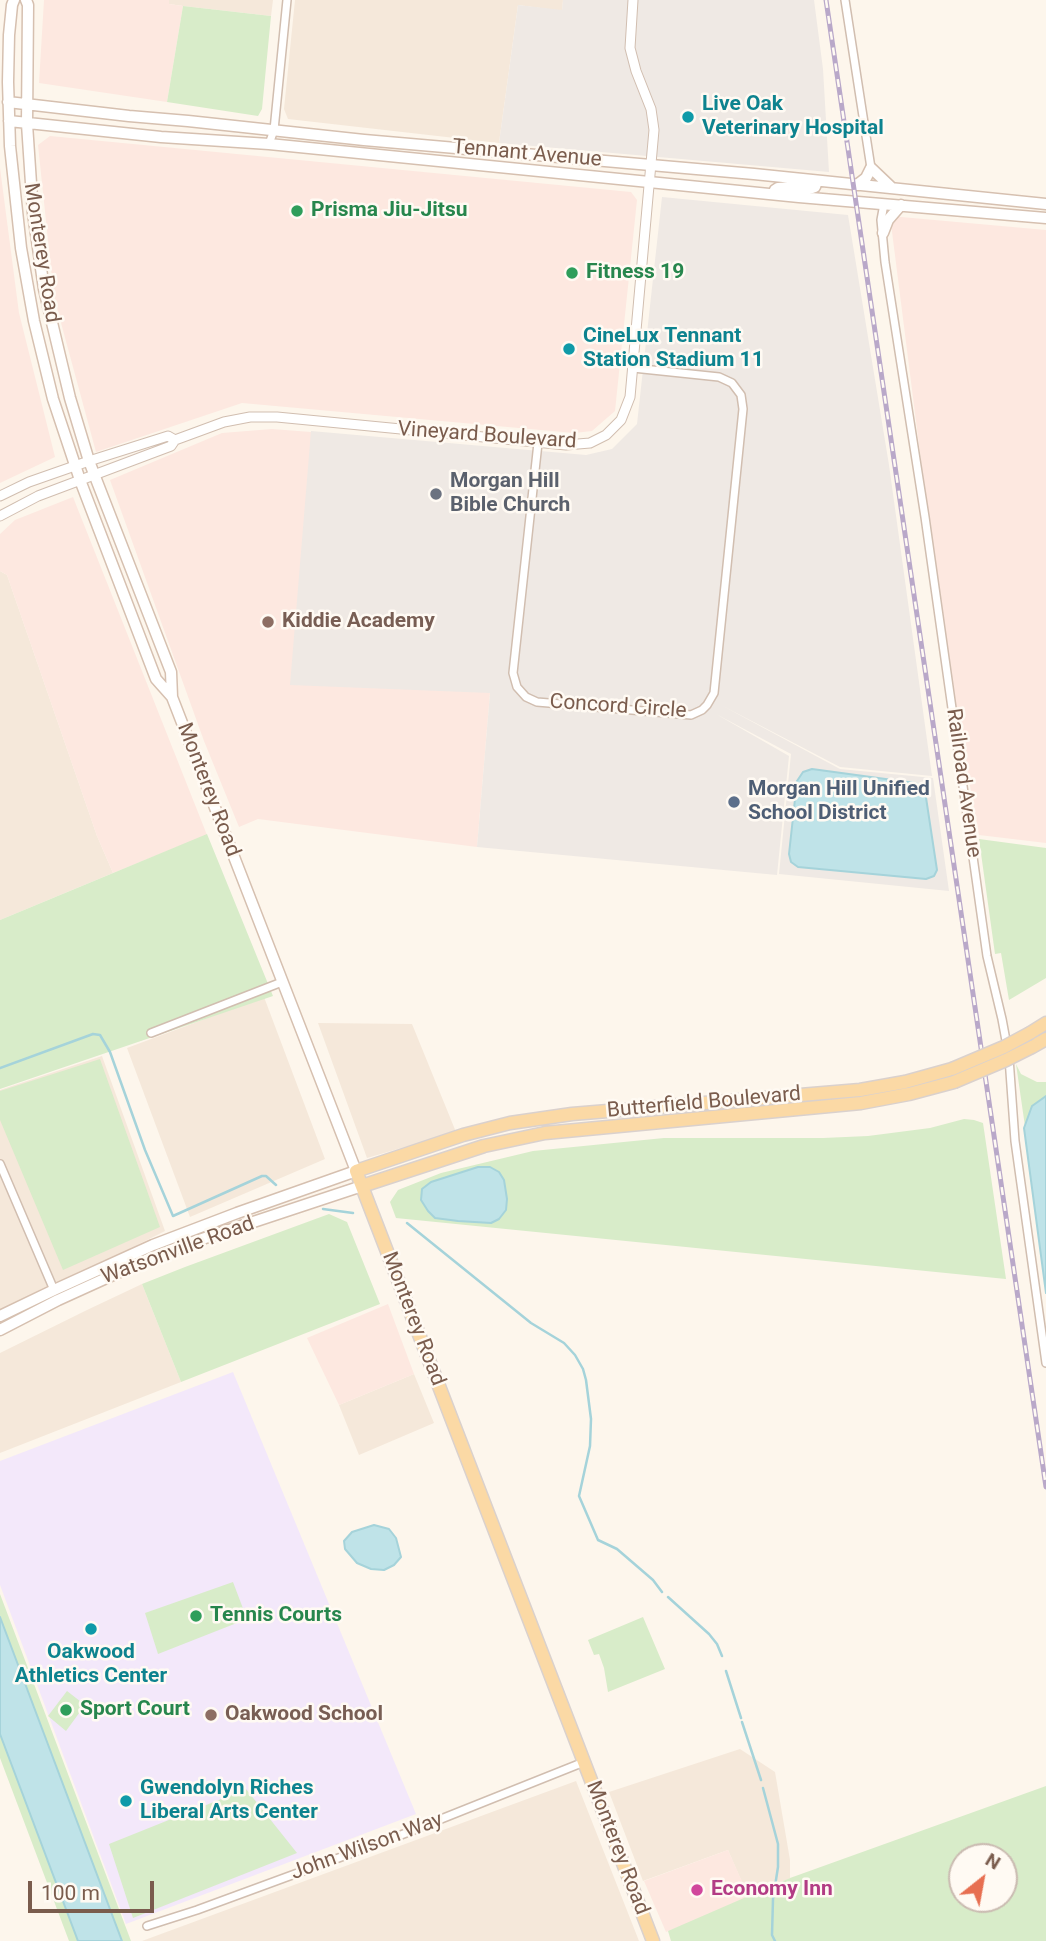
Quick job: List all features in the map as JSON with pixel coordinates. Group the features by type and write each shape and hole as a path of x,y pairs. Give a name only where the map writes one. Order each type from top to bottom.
{"main road":[{"name":"Monterey Road","path":"14,0 9,35 4,121 30,302 47,373 80,480 156,678 172,697"},
{"name":"Monterey Road","path":"26,0 26,105 33,213 44,289 69,398 89,460 171,671 172,697 653,1941"},
{"name":"Tennant Avenue","path":"4,101 364,140 892,188 1046,205"},
{"name":"Tennant Avenue","path":"4,121 1046,218"},
{"path":"857,185 866,178 871,168 892,188"},
{"path":"773,194 778,188 793,187 797,179"},
{"path":"799,197 800,189 815,187 817,181"},
{"path":"884,204 888,198 904,198 914,191"},
{"path":"1033,217 1034,203"},
{"path":"883,233 888,220 901,205"},
{"name":"Butterfield Boulevard","path":"362,1186 484,1146 545,1133 861,1103 909,1094 953,1075 1046,1023"},
{"name":"Butterfield Boulevard","path":"356,1171 463,1135 510,1123 572,1114 860,1090 953,1075 1006,1060 1046,1039"},
{"name":"Watsonville Road","path":"0,1316 164,1241 356,1171"},
{"name":"Watsonville Road","path":"0,1330 146,1260 362,1186"}],"street":[{"path":"272,145 287,0"},
{"name":"Vineyard Boulevard","path":"0,516 38,496 171,446 175,440 223,422 250,417 538,443 579,445 606,435 621,420 630,397 654,130 651,109 630,48 634,0"},
{"path":"845,0 871,168"},
{"name":"Railroad Avenue","path":"884,204 881,220 884,262 925,517 987,956 1002,1019 1010,1069 1015,1142 1046,1363"},
{"name":"Concord Circle","path":"538,443 513,673 517,687 526,697 537,702 691,715 702,710 714,693 743,409 741,394 732,383 719,377 633,368"},
{"name":"Vineyard Boulevard","path":"0,496 29,482 89,460 168,436 175,440"},
{"path":"151,1033 282,982"},
{"path":"0,1164 54,1290"},
{"name":"John Wilson Way","path":"147,1926 401,1835 584,1762"}],"shaded area":[{"path":"44,0 169,0 169,4 183,6 167,102 39,83"},
{"path":"169,0 273,0 271,16 169,4"},
{"path":"295,0 563,0 562,11 518,5 499,143 288,119 284,109"},
{"path":"563,0 814,0 823,69 829,172 499,143 518,5 562,10"},
{"path":"50,136 631,192 637,200 615,411 592,431 574,433 242,403 96,452 54,297 38,145"},
{"path":"0,168 19,313 55,457 0,483"},
{"path":"662,197 848,215 889,465 932,776 840,767 721,705 840,769 933,778 949,891 779,874 791,754 716,714 789,756 777,875 477,847 490,693 290,685 311,431 586,455 612,449 637,424"},
{"path":"890,216 1046,230 1046,843 979,835 945,650"},
{"path":"272,429 311,432 490,693 477,847 258,819 239,827 204,741 110,480 222,433"},
{"path":"73,497 207,835 113,873 97,836 7,575 0,571 0,534 15,520"},
{"path":"0,571 7,575 97,836 113,873 0,920"},
{"path":"264,997 325,1159 190,1217 127,1048"},
{"path":"318,1023 412,1024 456,1132 367,1158"},
{"path":"102,1056 165,1231 0,1314 0,1090"},
{"path":"142,1284 181,1382 0,1453 0,1353"},
{"path":"388,1304 414,1374 339,1405 307,1338"},
{"name":"Oakwood School","path":"233,1372 416,1814 126,1924 0,1585 0,1461"},
{"path":"414,1374 434,1423 359,1455 339,1405"},
{"path":"740,1749 775,1772 790,1860 790,1878 749,1899 728,1850 643,1881 609,1792"},
{"path":"576,1781 639,1941 142,1941"},
{"name":"Economy Inn","path":"728,1850 750,1899 666,1932 644,1881"}],"green space":[{"path":"183,6 271,16 262,109 258,116 167,102"},
{"path":"207,834 273,996 0,1089 0,920"},
{"path":"979,839 1046,848 1046,978 1009,1000 1001,953 995,954"},
{"path":"100,1059 160,1227 63,1270 0,1120 0,1091"},
{"path":"1016,1064 1021,1074 1037,1082 1046,1082 1046,1272"},
{"path":"964,1119 983,1123 1006,1279 396,1218 390,1202 398,1190 441,1173 533,1151 664,1138 868,1136 930,1128"},
{"path":"329,1214 347,1222 380,1304 181,1382 142,1284"},
{"name":"Tennis Courts","path":"233,1582 247,1619 158,1654 145,1613"},
{"path":"0,1594 131,1941 69,1941 0,1758"},
{"path":"643,1617 665,1669 608,1692 599,1654 594,1655 588,1640"},
{"name":"Sport Court","path":"67,1691 85,1705 66,1731 48,1716"},
{"path":"1046,1786 1046,1941 671,1941 668,1931 790,1878"},
{"path":"246,1789 297,1853 133,1918 109,1844"}],"water":[{"path":"812,769 921,786 925,791 937,870 934,876 926,879 798,867 791,862 789,854 797,781 803,772"},
{"path":"1046,1096 1046,1293 1024,1128 1032,1106"},
{"path":"478,1167 490,1167 499,1172 504,1180 506,1210 499,1219 491,1223 435,1218 421,1200 422,1189 431,1182"},
{"path":"374,1525 389,1529 396,1538 401,1557 394,1565 384,1570 371,1569 357,1563 345,1549 344,1541 352,1532"},
{"path":"0,1617 122,1941 78,1941 0,1734"}],"waterway":[{"path":"0,1068 93,1034 100,1035 110,1052 145,1150 173,1216 262,1176 266,1176 276,1185"},
{"path":"323,1209 353,1213"},
{"path":"407,1223 531,1323 564,1343 575,1355 586,1380 591,1419 590,1446 579,1496 598,1540 617,1549 653,1580 662,1592"},
{"path":"668,1597 709,1634 722,1656"},
{"path":"726,1671 741,1718"},
{"path":"742,1722 761,1780"},
{"path":"763,1788 778,1844 773,1899 772,1935 775,1941"}],"railway":[{"path":"826,0 1046,1487"}],"place":[{"name":"Live Oak Veterinary Hospital","path":"688,117"},
{"name":"Prisma Jiu-Jitsu","path":"297,211"},
{"name":"Fitness 19","path":"572,273"},
{"name":"CineLux Tennant Station Stadium 11","path":"569,349"},
{"name":"Morgan Hill Bible Church","path":"436,494"},
{"name":"Kiddie Academy","path":"268,622"},
{"name":"Morgan Hill Unified School District","path":"734,802"},
{"name":"Tennis Courts","path":"196,1616"},
{"name":"Oakwood Athletics Center","path":"91,1629"},
{"name":"Sport Court","path":"66,1710"},
{"name":"Oakwood School","path":"211,1715"},
{"name":"Gwendolyn Riches Liberal Arts Center","path":"126,1801"},
{"name":"Economy Inn","path":"697,1890"}]}
